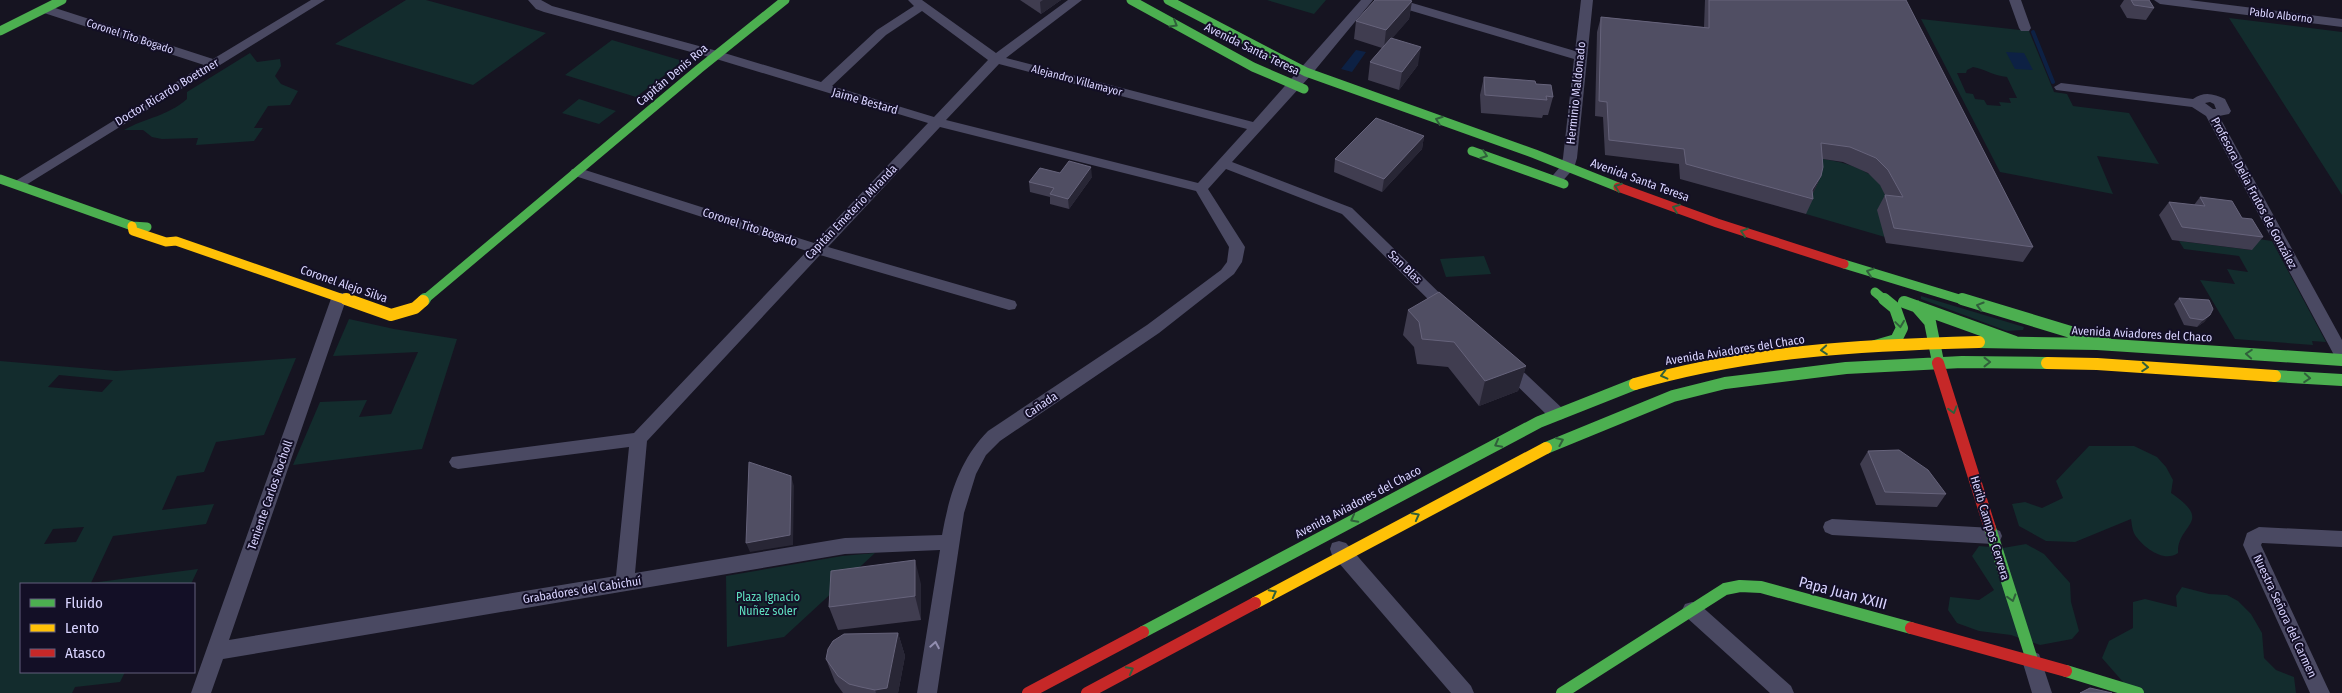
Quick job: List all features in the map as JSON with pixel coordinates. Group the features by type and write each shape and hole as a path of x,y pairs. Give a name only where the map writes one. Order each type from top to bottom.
{"main road":[{"path":"0,31 62,0"},
{"name":"Capitán Denis Roa","path":"578,172 785,0"},
{"name":"Avenida Santa Teresa","path":"1131,0 1213,46 1292,85 1312,92"},
{"name":"Avenida Santa Teresa","path":"1168,0 1306,72 1535,154 1567,168 1771,241 2020,318 2118,346"},
{"path":"1458,146 1573,187"},
{"name":"Coronel Alejo Silva","path":"0,179 132,226 143,225 176,236 176,241 391,314 416,308 578,172"},
{"path":"1861,287 2015,342 2097,364"},
{"path":"1873,347 1890,344 1897,339 1902,328 1895,308 1875,292"},
{"name":"Herib Campos Cervera","path":"1916,306 1930,322 1938,363 2032,660"},
{"name":"Avenida Aviadores del Chaco","path":"1028,693 1325,534 1556,414 1620,388 1663,375 1776,355 1873,347 2015,342 2118,346 2342,360"},
{"path":"2298,358 2341,382"},
{"path":"1087,693 1543,449 1627,413 1673,396 1725,383 1782,374 1938,363 2097,364 2341,382"},
{"name":"Papa Juan XXIII","path":"1562,693 1725,589 1738,585 1757,586 2032,660 2138,693"}],"street":[{"name":"Doctor Ricardo Boettner","path":"16,184 319,0"},
{"name":"Jaime Bestard","path":"534,0 540,6 717,55 938,122 1201,188"},
{"name":"Capitán Emeterio Miranda","path":"639,439 996,59 1076,0"},
{"path":"1201,188 1225,164 1367,0"},
{"path":"1389,0 1580,56"},
{"name":"Herminio Maldonado","path":"1567,168 1587,0"},
{"path":"2015,0 2025,28"},
{"name":"Pablo Alborno","path":"2160,0 2225,4 2342,23"},
{"name":"Alejandro Villamayor","path":"918,3 996,59 1256,127"},
{"path":"823,88 882,31 918,3"},
{"name":"Coronel Tito Bogado","path":"45,9 214,64"},
{"name":"Profesora Delia Frutos de González","path":"2061,86 2196,103 2203,98 2212,98 2220,102 2224,106 2224,111 2211,114 2342,355"},
{"name":"San Blas","path":"1225,164 1347,211 1460,321"},
{"path":"1555,181 1567,168"},
{"name":"Coronel Tito Bogado","path":"578,172 816,249 1009,305"},
{"name":"Cañada","path":"927,693 955,513 967,474 980,450 994,436 1153,329 1226,274 1234,265 1238,254 1237,247 1201,188"},
{"name":"Teniente Carlos Rocholl","path":"201,693 339,297"},
{"path":"1495,355 1556,414"},
{"path":"458,462 639,439 625,582"},
{"path":"1832,527 1993,536"},
{"path":"1325,534 1464,693"},
{"name":"Nuestra Señora del Carmen","path":"2320,693 2252,545 2254,538 2259,535 2342,539"},
{"name":"Grabadores del Cabichuí","path":"215,651 845,546 950,542"},
{"path":"1692,610 1784,693"},
{"name":"Herib Campos Cervera","path":"2032,660 2042,693"}],"green space":[{"path":"406,0 426,0 546,33 473,85 335,44"},
{"path":"1267,0 1326,0 1314,14"},
{"path":"2229,18 2342,32 2342,195"},
{"path":"1921,19 2029,31 2054,92 2067,94 2073,106 2129,113 2159,164 2097,156 2113,194 2000,172","holes":["1973,67 2007,77 2017,98 2009,98 2011,103 1999,102 2001,106 1987,105 1984,100 1975,99 1973,94 1966,93 1957,73 1966,73 1967,70"]},
{"path":"612,40 683,61 636,97 565,75"},
{"path":"250,53 257,62 280,59 281,66 275,76 281,84 298,91 290,105 268,106 254,128 263,128 254,141 196,145 198,138 162,139 152,137 143,130 124,130 172,110 187,99 187,92"},
{"path":"579,99 616,111 599,124 562,113"},
{"path":"1823,159 1861,170 1877,181 1883,189 1886,198 1885,237 1806,214 1805,205"},
{"path":"2245,237 2272,241 2326,342 2312,341 2313,345 2235,339 2200,280 2235,284 2227,269 2248,272 2239,256 2184,249 2179,241 2251,250"},
{"path":"1484,256 1491,274 1446,277 1440,259"},
{"path":"1921,296 2024,327 2023,330 2007,331 1921,299"},
{"path":"349,319 394,329 457,339 422,449 293,465 320,402 367,400 359,417 391,414 418,352 333,356"},
{"path":"296,358 264,435 216,442 204,472 177,476 162,510 214,504 206,524 113,536 91,583 20,583 20,673 124,673 120,682 75,687 72,693 0,693 0,361 116,371","holes":["59,375 112,380 102,392 48,387","84,527 76,542 44,544 53,529"]},
{"path":"2089,446 2134,446 2157,457 2166,467 2173,480 2171,493 2191,511 2192,517 2191,523 2179,543 2178,553 2173,556 2167,556 2155,553 2149,549 2135,535 2131,519 2075,542 2046,541 2019,526 2012,504 2025,502 2042,508 2063,498 2056,481"},
{"path":"2026,544 2044,554 2070,583 2071,602 2079,631 2072,639 2040,645 2011,635 1979,631 1957,623 1948,610 1950,597 1979,600 1994,590 1972,556 1979,546 2003,548"},
{"name":"Plaza Ignacio Nuñez soler","path":"875,553 784,637 727,647 726,576 842,556"},
{"path":"198,569 191,583 91,583"},
{"path":"2182,587 2209,594 2227,595 2238,601 2251,614 2262,633 2264,658 2276,670 2294,677 2296,693 2137,693 2130,690 2102,658 2109,641 2133,628 2133,602 2145,599 2177,607 2176,596"}],"water":[{"path":"1356,50 1366,52 1352,72 1341,69"},
{"path":"2006,52 2024,53 2033,70 2015,69"}],"building":[{"path":"1375,0 1412,1 1386,30 1356,21"},
{"path":"1709,0 1906,0 2033,247 1894,228 1885,195 1903,197 1888,170 1876,158 1850,147 1821,143 1823,167 1821,176 1812,190 1813,199 1686,164 1684,149 1609,140 1607,102 1599,101 1601,17 1709,28"},
{"path":"2131,0 2149,0 2154,8 2134,5"},
{"path":"1391,38 1421,47 1402,72 1370,62"},
{"path":"1484,77 1535,81 1536,84 1551,85 1553,97 1546,96 1547,100 1485,95"},
{"path":"1376,118 1424,136 1384,179 1335,159"},
{"path":"1069,161 1091,167 1068,199 1050,194 1054,188 1029,182 1040,168 1060,173"},
{"path":"2200,197 2232,201 2242,218 2252,219 2263,237 2182,227 2169,202 2205,206"},
{"path":"1439,292 1526,366 1485,381 1454,342 1422,339 1419,322 1408,310"},
{"path":"2179,298 2209,300 2213,309 2210,315 2203,320 2190,318"},
{"path":"1899,450 1928,470 1946,494 1885,492 1868,451"},
{"path":"749,462 791,476 790,535 746,543"},
{"path":"915,560 915,596 829,607 831,571"},
{"path":"898,633 887,688 875,690 849,684 838,676 826,659 828,649 833,641 844,634"},
{"path":"2090,688 2112,693 2080,693"}],"waterway":[{"path":"2033,32 2053,82"}],"traffic: fast":[{"path":"0,31 62,0"},
{"path":"423,301 699,69 785,0"},
{"path":"1131,0 1253,67 1304,89"},
{"path":"1168,0 1306,72 1535,154 1618,187"},
{"path":"1472,151 1564,184"},
{"path":"0,179 132,226 147,227"},
{"path":"1844,264 2107,343"},
{"path":"1875,292 1895,308 1902,328 1896,340 1875,346"},
{"path":"1904,302 2015,342"},
{"path":"1916,306 1930,322 1938,362"},
{"path":"1979,342 2097,344 2342,360"},
{"path":"1546,448 1673,396 1725,383 1846,368 1962,362 2047,363"},
{"path":"2275,376 2342,380"},
{"path":"1143,632 1539,422 1635,384"},
{"path":"1990,528 2032,660"},
{"path":"1562,693 1725,589 1740,586 1761,587 1911,628"},
{"path":"2066,671 2138,693"}],"traffic: slow":[{"path":"132,226 133,231 166,242 176,241 391,315 415,308 423,301"},
{"path":"1635,384 1677,372 1762,356 1849,347 1979,342"},
{"path":"2047,363 2097,364 2275,376"},
{"path":"1255,603 1546,448"}],"traffic: jam":[{"path":"1618,187 1717,223 1844,264"},
{"path":"1938,363 1990,528"},
{"path":"1087,693 1255,603"},
{"path":"1911,628 2066,671"},
{"path":"1028,693 1143,632"}]}
